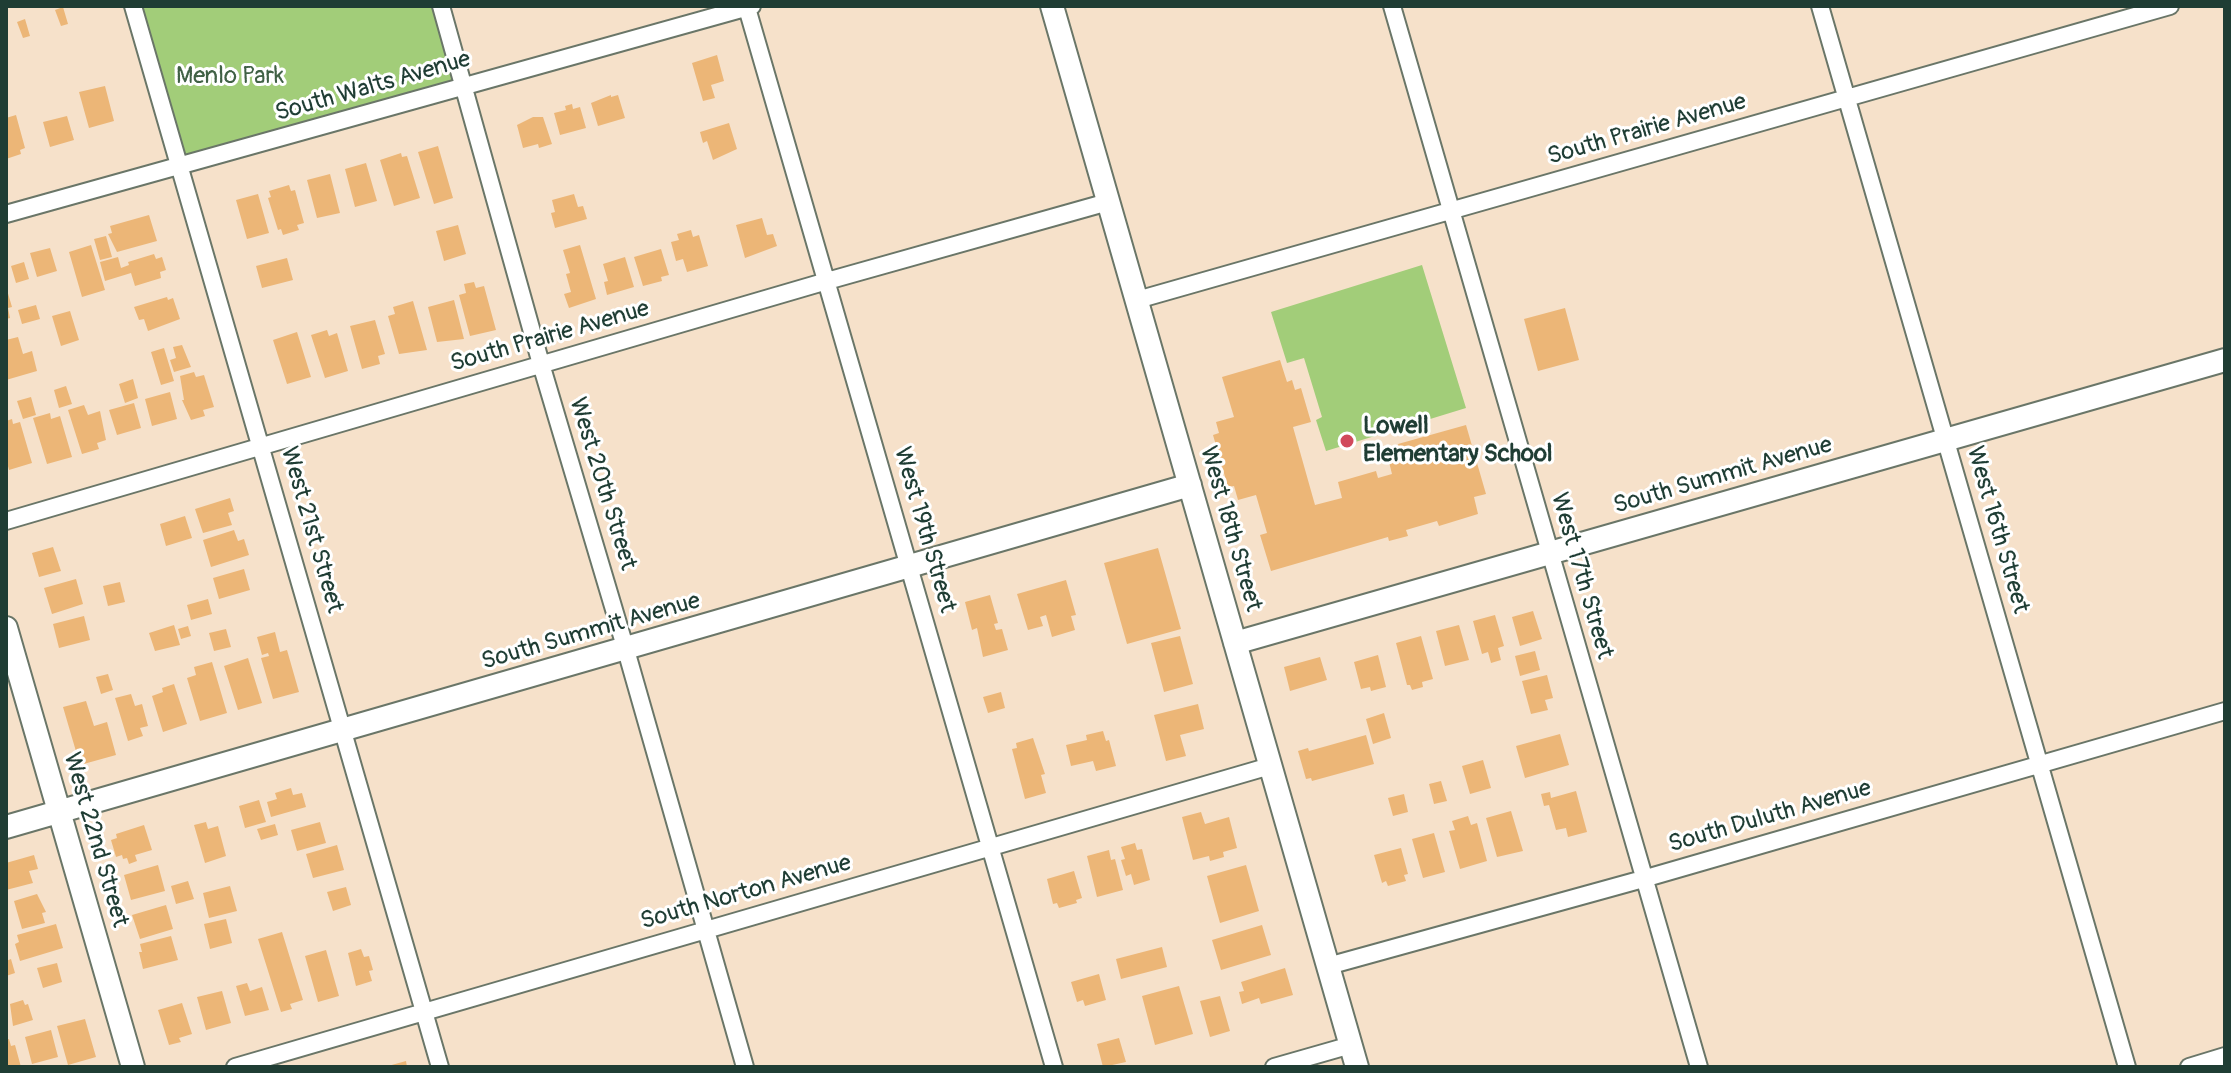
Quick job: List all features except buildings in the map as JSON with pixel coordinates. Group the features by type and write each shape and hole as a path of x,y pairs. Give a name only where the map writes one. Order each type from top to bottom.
{"street":[{"name":"West 21st Street","path":"133,6 440,1067"},
{"name":"West 20th Street","path":"441,6 541,364 745,1067"},
{"name":"West 18th Street","path":"1052,6 1357,1067"},
{"name":"West 17th Street","path":"1392,6 1699,1067"},
{"name":"West 16th Street","path":"1820,6 2127,1067"},
{"name":"South Prairie Avenue","path":"1137,300 2170,6"},
{"name":"South Walts Avenue","path":"6,214 750,7"},
{"name":"West 19th Street","path":"750,7 1054,1067"},
{"name":"South Prairie Avenue","path":"6,521 1108,202"},
{"name":"South Summit Avenue","path":"1235,643 2225,360"},
{"name":"South Summit Avenue","path":"6,827 1190,485"},
{"name":"West 22nd Street","path":"6,628 133,1067"},
{"name":"South Duluth Avenue","path":"1328,966 1643,879 2225,711"},
{"name":"South Norton Avenue","path":"235,1067 1270,766"},
{"path":"1274,1067 1351,1045"},
{"path":"2189,1067 2225,1056"}],"green space":[{"name":"Menlo Park","path":"133,6 441,6 464,86 180,167"},
{"path":"1422,265 1466,408 1326,451 1316,420 1322,417 1304,358 1287,363 1271,312"}],"place":[{"name":"Lowell Elementary School","path":"1347,441"}]}
